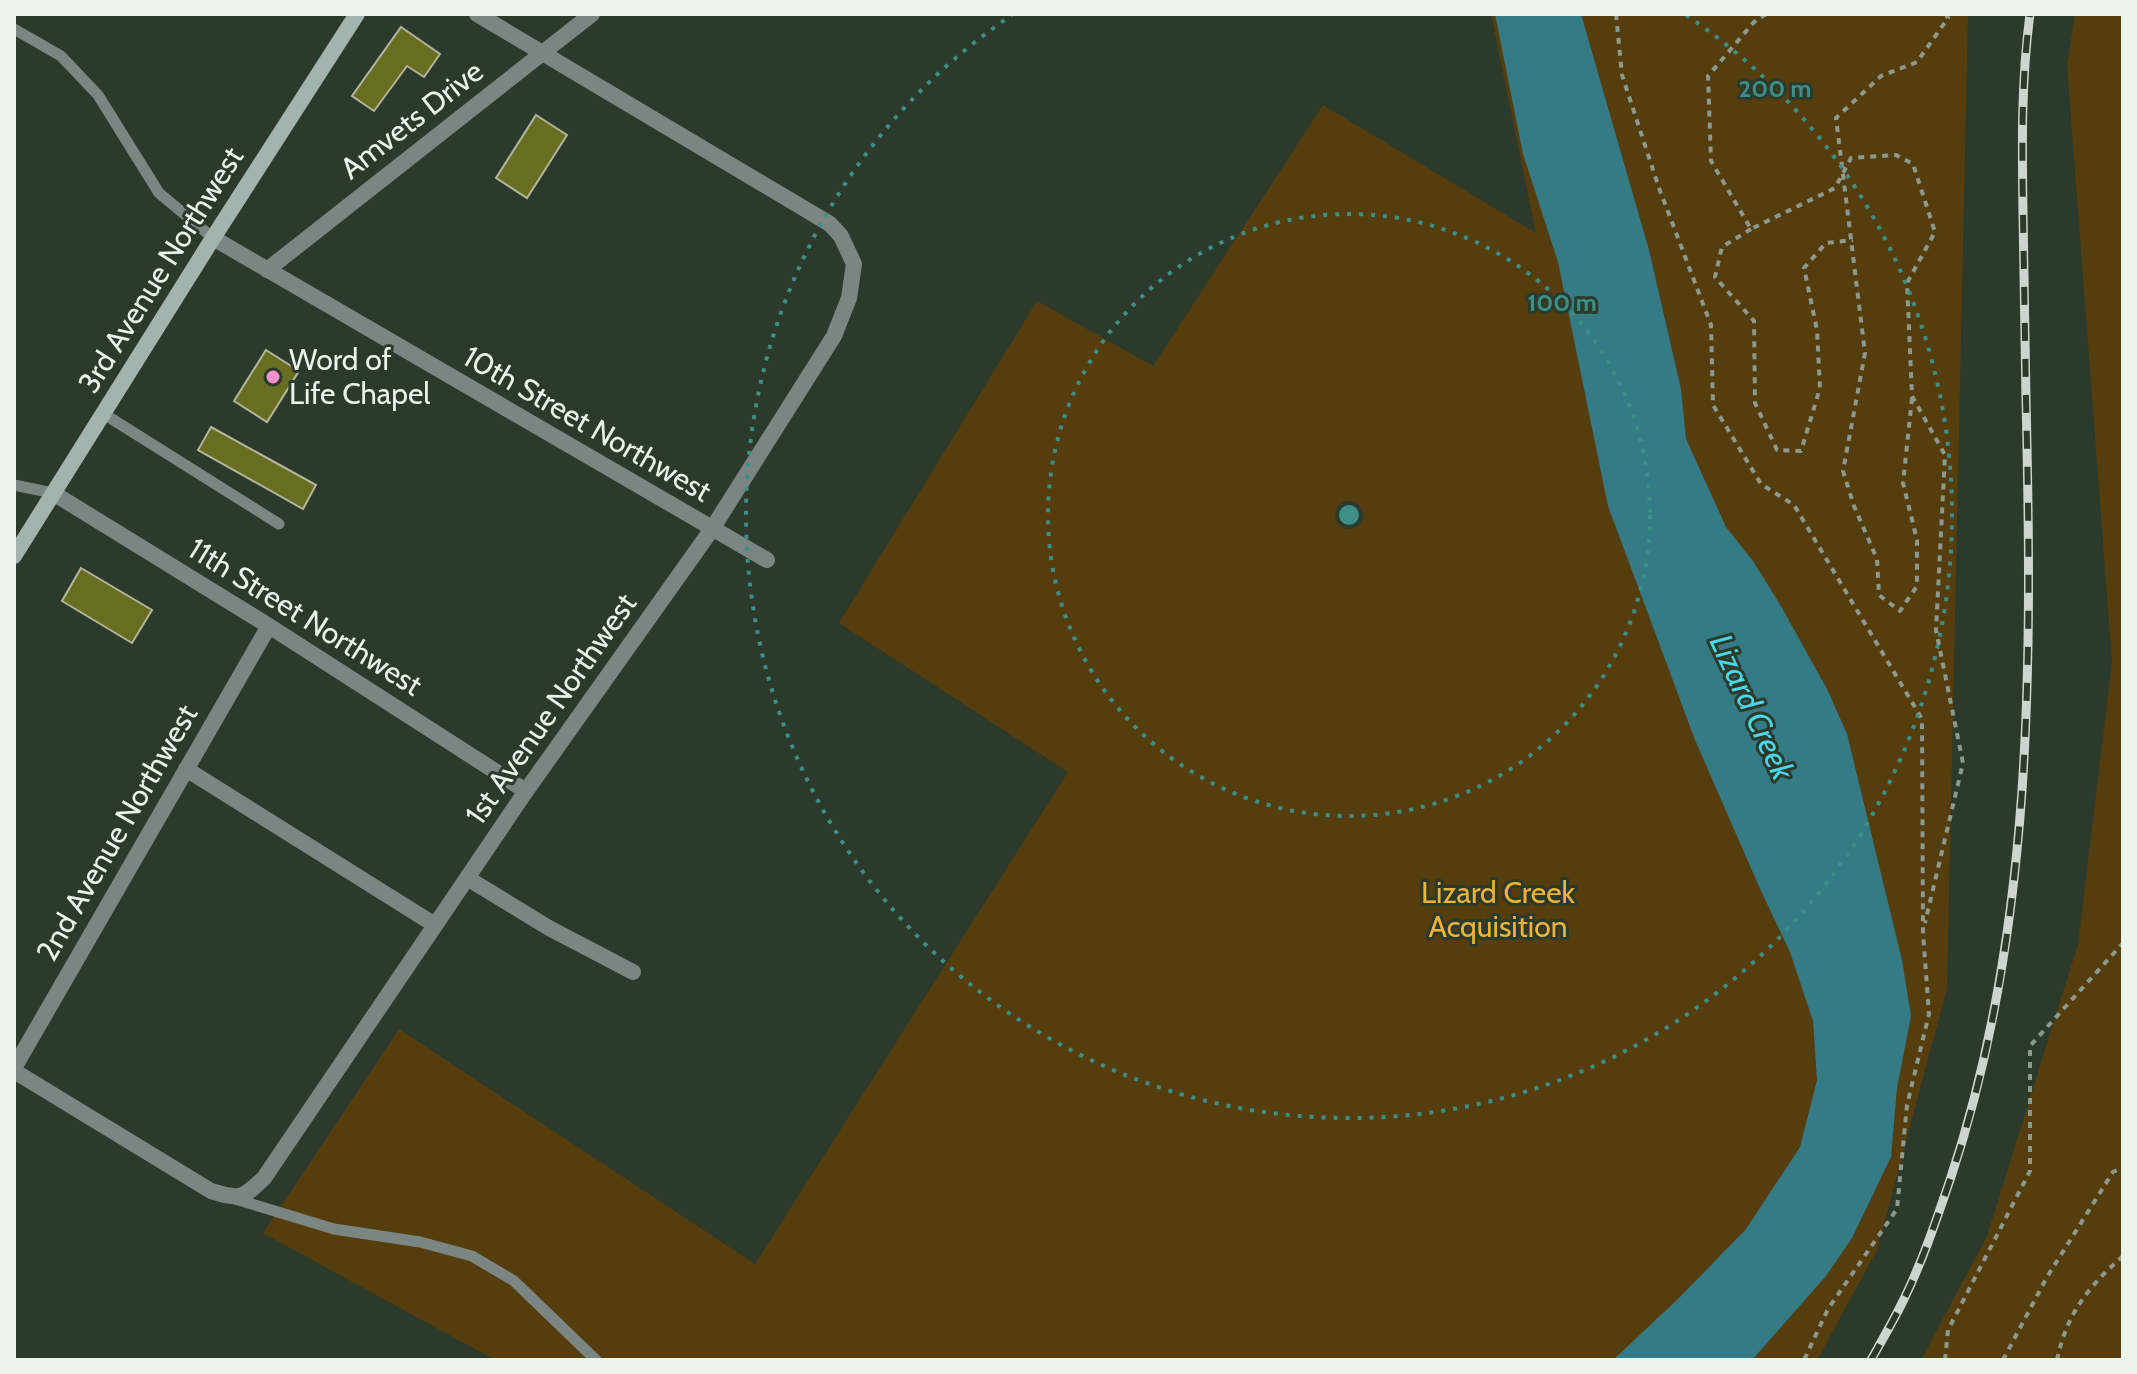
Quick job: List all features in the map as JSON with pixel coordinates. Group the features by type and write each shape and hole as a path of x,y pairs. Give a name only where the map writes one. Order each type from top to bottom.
{"main road":[{"name":"3rd Avenue Northwest","path":"14,556 357,14"}],"street":[{"name":"1st Avenue Northwest","path":"235,1199 247,1194 264,1178 526,791 712,529 834,336 849,298 854,264 848,249 830,224 477,14"},
{"name":"Amvets Drive","path":"267,270 592,14"},
{"name":"10th Street Northwest","path":"213,238 767,560"},
{"name":"11th Street Northwest","path":"53,493 269,626 526,791"},
{"name":"2nd Avenue Northwest","path":"14,1069 269,626"},
{"path":"186,769 435,925"},
{"path":"467,878 549,928 633,972"},
{"path":"14,1069 211,1191 235,1199"}],"lane":[{"path":"14,29 61,56 98,95 159,193 213,238"},
{"path":"104,414 279,524"},
{"path":"14,485 53,493"},
{"path":"235,1199 334,1229 420,1242 472,1256 514,1281 596,1360"}],"path":[{"path":"1616,14 1622,75 1659,188 1711,325 1713,405 1761,484 1794,505 1922,719 1923,933 1929,1014 1907,1105 1897,1209 1828,1309 1804,1360"},
{"path":"1751,229 1711,161 1708,76 1754,22 1766,14"},
{"path":"1853,240 1826,243 1804,268 1817,330 1820,388 1801,451 1777,450 1755,403 1754,321 1715,277 1722,247 1751,229 1835,188 1842,174 1851,158 1896,155 1913,164 1935,232 1907,283 1912,396 1903,483 1917,540 1917,586 1900,611 1879,595 1877,559 1843,471 1865,353 1853,240 1842,174 1836,118 1881,76 1917,62 1948,18 1946,14"},
{"path":"1912,396 1945,455 1936,630 1963,763 1923,933"},
{"path":"1945,1360 1948,1330 2030,1171 2030,1046 2123,943"},
{"path":"2003,1360 2047,1277 2113,1172 2123,1167"},
{"path":"2057,1360 2063,1331 2094,1281 2123,1256"}],"green space":[{"name":"Lizard Creek Acquisition","path":"1491,14 1968,14 1947,988 1877,1250 1817,1360 495,1360 263,1233 399,1029 755,1264 1068,772 839,623 1037,301 1153,366 1323,105 1536,233"},
{"path":"2075,14 2123,14 2123,1360 1921,1360 1987,1236 2078,944 2112,662 2067,65"}],"water":[{"name":"Lizard Creek","path":"1495,14 1581,14 1649,250 1681,389 1686,439 1726,527 1753,561 1781,606 1827,689 1847,734 1902,960 1911,1016 1897,1088 1891,1157 1852,1238 1826,1276 1752,1360 1613,1360 1746,1229 1800,1147 1817,1080 1813,1021 1790,952 1695,740 1608,506 1558,262 1523,154"}],"building":[{"path":"401,27 440,54 424,77 407,66 374,111 352,96"},
{"path":"536,115 567,135 527,198 496,178"},
{"path":"266,350 299,371 267,422 234,401"},
{"path":"211,427 316,485 303,509 198,450"},
{"path":"81,568 152,610 132,643 62,601"}],"railway":[{"path":"1871,1360 1911,1284 1951,1177 1978,1082 1999,987 2013,890 2027,694 2028,497 2022,138 2030,14"}],"place":[{"name":"Word of Life Chapel","path":"273,377"}]}
